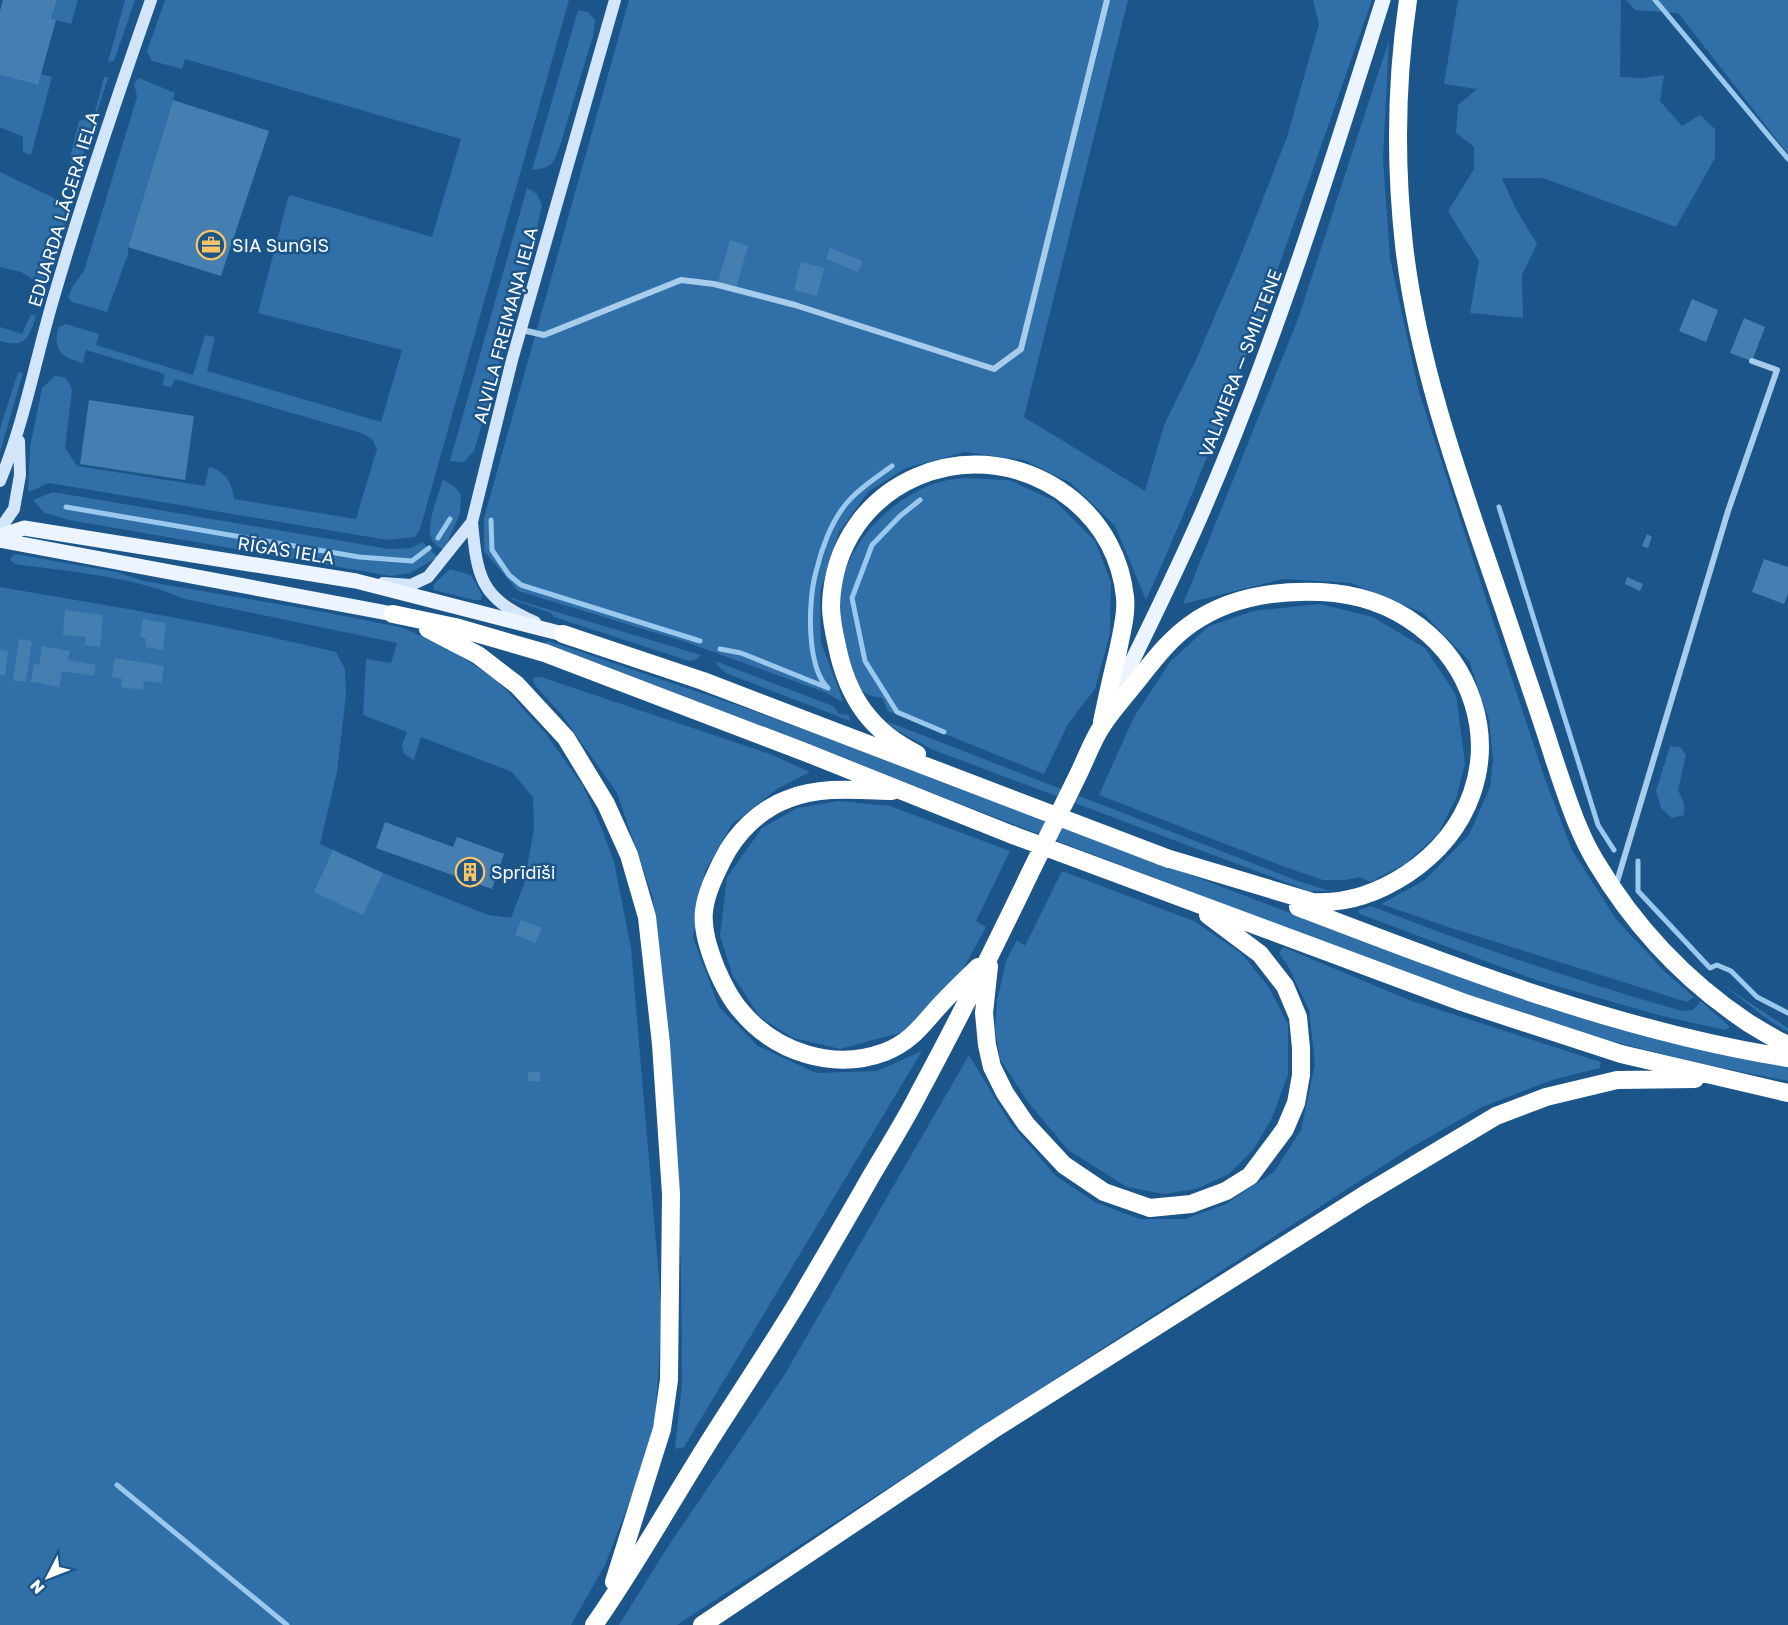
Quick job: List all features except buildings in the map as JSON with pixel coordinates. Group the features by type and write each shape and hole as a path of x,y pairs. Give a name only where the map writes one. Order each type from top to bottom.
{"highway":[{"path":"1408,0 1400,70 1399,166 1404,244 1417,324 1452,451 1564,790 1589,848 1614,892 1644,929 1680,969 1729,1010 1788,1045"},
{"path":"1016,802 908,749 884,734 865,715 851,692 832,626 833,586 839,560 848,540 877,501 896,486 920,474 945,467 981,465 1002,467 1045,480 1083,509 1100,528 1112,549 1122,576 1125,600 1123,625 1101,727"},
{"path":"594,1625 801,1298 918,1095 1005,926 1101,727 1161,651 1189,625 1224,606 1274,593 1334,593 1354,596 1400,614 1420,626 1439,643 1455,663 1467,685 1475,709 1479,735 1479,760 1474,786 1465,810 1452,832 1434,852 1396,881 1358,898 1336,903 1313,903 1160,856"},
{"path":"393,614 455,627 545,653 1010,834 1462,1002 1610,1050 1788,1093"},
{"path":"393,614 452,640 478,655 517,685 566,738 606,804 629,855 647,917 661,1044 671,1194 669,1380 662,1429 606,1608"},
{"path":"563,634 702,681 1490,980 1571,1007 1652,1030 1788,1058"},
{"path":"905,792 834,789 815,791 788,798 773,806 743,829 728,848 704,911 706,944 720,978 740,1011 764,1034 793,1050 821,1059 859,1059 886,1051 911,1039 942,1003 990,955"},
{"path":"990,955 984,1013 987,1045 992,1067 1005,1093 1026,1124 1064,1165 1104,1192 1150,1208 1191,1204 1226,1191 1250,1176 1285,1129 1296,1103 1301,1048 1298,1017 1285,986 1279,978 1260,954 1190,902"},
{"path":"702,1625 991,1431 1364,1195 1496,1116 1546,1097 1617,1080 1697,1079 1788,1093"}],"main road":[{"name":"VALMIERA — SMILTENE","path":"1101,727 1205,506 1268,349 1307,238 1383,0"},
{"name":"RĪGAS IELA","path":"0,538 24,528 356,581 563,634"},
{"name":"RĪGAS IELA","path":"0,538 393,614"}],"street":[{"name":"EDUARDA LĀCERA IELA","path":"0,481 19,431 35,364 81,204 151,0"},
{"name":"ALVILA FREIMAŅA IELA","path":"356,581 411,585 428,578 472,522 512,360 615,0"},
{"path":"522,330 544,336 681,280 714,284 795,305 994,369 1021,349 1107,0"},
{"path":"1614,892 1728,511 1777,370 1752,362"},
{"name":"EDUARDA LĀCERA IELA","path":"0,529 14,509 20,475 19,431"},
{"path":"472,522 476,558 482,581 498,601 519,615 563,634"}],"shaded area":[{"path":"57,0 78,0 71,24 51,19"},
{"path":"125,0 135,0 114,61 108,62"},
{"path":"165,0 569,0 420,529 415,537 387,540 49,483 28,491 30,447 42,388 55,376 64,377 72,391 65,448 77,466 205,486 209,467 227,478 234,499 356,519 377,449 372,439 361,433 175,379 171,387 162,385 165,374 86,350 83,363 65,355 58,348 58,328 66,324 99,334 96,345 193,375 205,335 215,337 207,371 381,422 402,350 258,313 288,198 290,195 432,237 461,139 185,59 182,69 152,61 147,51"},
{"path":"629,0 1128,0 1024,417 1145,491 1164,425 1195,362 1239,260 1287,137 1319,24 1313,0 1372,0 1238,377 1146,600 1115,526 1071,483 1024,460 965,452 906,468 869,491 839,532 820,592 821,643 842,702 827,693 686,642 518,591 484,551 484,518"},
{"path":"1458,0 1621,0 1620,77 1642,78 1664,75 1660,101 1682,126 1700,115 1715,129 1715,158 1676,227 1543,178 1502,178 1516,209 1537,244 1522,275 1523,318 1470,313 1479,261 1448,211 1474,169 1474,147 1456,133 1458,105 1477,89 1444,84"},
{"path":"1626,0 1788,0 1788,154 1678,13 1635,10"},
{"path":"578,10 588,12 595,20 593,36 557,155 550,165 532,170"},
{"path":"1389,40 1383,158 1390,258 1419,392 1545,779 1572,850 1616,919 1664,971 1694,997 1687,1002 1381,904 1425,880 1469,835 1490,787 1493,761 1489,720 1469,661 1423,613 1351,583 1283,579 1183,604 1298,319"},
{"path":"41,74 52,77 31,155 23,152 23,137 0,127 0,75 37,85"},
{"path":"104,77 108,78 81,161 77,166 71,167 70,158 79,121 94,116"},
{"path":"139,78 175,93 128,247 128,254 107,312 72,302 68,297 84,271 137,97 134,83"},
{"path":"0,172 56,199 67,216 39,306 35,281 21,272 0,267"},
{"path":"527,188 537,194 542,205 531,256 474,451 464,462 450,461"},
{"path":"31,314 36,316 25,339 16,343 0,341 0,327 22,334"},
{"path":"18,372 23,373 0,452 0,429"},
{"path":"964,478 1009,480 1055,501 1095,541 1111,582 1110,633 1095,689 1068,724 1044,774 888,711 882,698 861,691 852,676 841,626 840,601 843,577 854,552 872,526 908,496 936,483"},
{"path":"443,480 454,486 461,495 460,513 444,550 434,543 430,531 434,508"},
{"path":"53,492 389,549 411,548 422,542 438,557 410,573 390,576 69,520 45,513 33,500"},
{"path":"16,554 116,572 144,581 404,628 451,650 497,680 546,734 583,786 614,862 631,948 662,1313 654,1438 605,1565 571,1625 0,1625 0,587 210,625 336,652 345,669 346,695 337,772 320,844 383,873 488,915 511,918 524,884 534,828 533,797 512,772 421,737 414,760 404,754 402,745 407,732 363,715 366,659 391,663 397,643 185,599 123,580 15,564 10,560"},
{"path":"450,569 471,575 482,595 481,600 434,590 433,585"},
{"path":"511,597 701,655 689,661 554,617 551,613 513,600"},
{"path":"1320,604 1373,617 1425,648 1456,695 1465,763 1457,796 1438,834 1405,864 1370,882 1360,877 1346,880 1323,880 1099,795 1134,717 1170,662 1209,626 1253,611"},
{"path":"549,641 754,711 931,776 1306,919 1788,1066 1788,1081 1698,1063 1599,1038 1496,1005 1299,933 545,646 545,643"},
{"path":"715,661 833,706 839,714 849,715 850,721 726,673"},
{"path":"541,677 770,754 810,772 777,789 732,824 705,871 693,938 719,1007 758,1046 816,1073 877,1071 922,1051 684,1447 675,1449 682,1384 681,1268 675,1161 653,898 617,793 562,715 534,684 533,678"},
{"path":"886,721 1301,882 1330,891 1309,891 931,749 898,731"},
{"path":"1670,746 1680,747 1686,755 1678,790 1684,804 1684,815 1672,818 1661,808 1656,791"},
{"path":"839,801 890,806 1010,851 976,921 986,927 954,986 907,1031 840,1049 793,1038 760,1017 733,976 720,936 727,877 762,828 797,808"},
{"path":"1062,871 1194,921 1241,953 1268,986 1288,1024 1288,1075 1271,1120 1253,1150 1229,1174 1196,1189 1164,1194 1127,1187 1068,1150 1028,1102 1000,1059 995,1028 997,1001 1006,961 1017,940 1025,946"},
{"path":"1371,906 1525,962 1682,1011 1693,1010 1701,1001 1730,1027 1725,1030 1662,1016 1536,980 1360,914 1358,910"},
{"path":"1283,947 1409,1000 1601,1062 1600,1068 1552,1080 1482,1107 1412,1147 677,1625 619,1625 667,1548 785,1374 969,1055 1010,1123 1056,1176 1095,1202 1140,1219 1185,1219 1226,1204 1274,1172 1301,1130 1315,1064 1309,1010 1288,966 1279,953"},
{"path":"1723,985 1788,1028 1788,1032 1771,1022"}],"waterway":[{"path":"1655,0 1788,159"},
{"path":"720,649 741,653 828,688 821,678 812,649 811,599 818,564 831,528 846,504 892,466"},
{"path":"920,500 900,516 872,545 852,598 865,661 897,712 944,732"},
{"path":"66,507 359,557 412,561 429,548"},
{"path":"1499,507 1598,825 1614,850"},
{"path":"438,538 450,519"},
{"path":"491,520 492,550 509,575 521,585 700,641"},
{"path":"1638,861 1638,891 1710,968 1717,965 1731,971 1757,997 1788,1013"},
{"path":"117,1485 287,1625"}],"place":[{"name":"SIA SunGIS","path":"211,245"},
{"name":"Sprīdīši","path":"470,872"}]}
